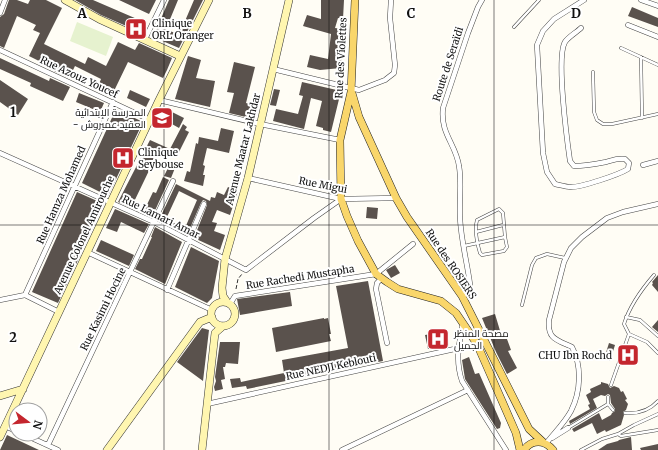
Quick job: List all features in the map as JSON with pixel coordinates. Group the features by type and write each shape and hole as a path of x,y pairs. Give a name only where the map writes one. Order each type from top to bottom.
{"main road":[{"path":"65,0 99,19 180,56"},
{"name":"Avenue Colonel Amirouche","path":"0,437 110,202 180,56 209,0"},
{"name":"Avenue Maatar Lakhdar","path":"228,303 223,296 222,288 225,260 248,178 289,0"},
{"name":"Rue des Violettes","path":"355,0 351,90 340,140 341,199 358,241 379,276"},
{"name":"Rue des ROSIERS","path":"351,90 359,117 396,198 407,217 462,296 529,429 553,450"},
{"path":"379,276 398,288 441,301 456,313 477,344 516,433 520,450"},
{"path":"107,450 200,322 212,313 216,304 223,302 228,303 235,310 235,318 230,324 223,326 216,333 202,450"},
{"path":"212,313 215,322 223,326"},
{"path":"0,396 23,389"},
{"path":"524,450 533,442 545,442"}],"street":[{"path":"0,13 5,0"},
{"path":"145,39 164,0"},
{"path":"273,69 351,90 358,90 385,80 394,73 395,65 390,18 391,0"},
{"name":"Route de Seraïdi","path":"462,296 468,292 470,284 460,217 461,177 459,163 444,130 442,115 468,33 482,0"},
{"path":"581,28 565,41 562,50 562,72 570,161 574,166 608,162 618,158 626,159 629,163 628,169 622,173 572,187 555,184 547,172 543,153 537,45 543,31 554,19 584,0"},
{"path":"641,0 658,6"},
{"path":"628,25 658,37"},
{"name":"Rue Azouz Youcef","path":"0,50 150,120"},
{"path":"159,100 260,124 340,140"},
{"name":"Rue Hamza Mohamed","path":"25,295 113,102"},
{"name":"Rue Lamari Amar","path":"0,153 154,222 246,270"},
{"path":"643,165 658,161"},
{"name":"Rue Migui","path":"248,178 341,199 396,198"},
{"name":"Rue Kasimi Hocine","path":"48,445 172,181"},
{"path":"246,270 341,199"},
{"path":"167,290 204,204"},
{"path":"545,442 571,412 577,392 579,371 578,361 572,347 554,339 548,328 566,258 571,248 582,237 607,218 623,212 658,204"},
{"path":"387,343 376,289 377,283 379,276 414,244"},
{"path":"87,252 212,313"},
{"name":"Rue Rachedi Mustapha","path":"228,303 235,296 379,276"},
{"path":"0,300 25,295 59,312"},
{"path":"463,323 457,359 462,381 506,450"},
{"name":"Rue NEDJI Keblouti","path":"207,404 459,348"},
{"path":"342,450 468,390"},
{"path":"545,442 568,428"},
{"path":"41,442 58,450"}],"lane":[{"path":"514,27 539,0"},
{"path":"621,48 658,65"},
{"path":"641,57 642,118"},
{"path":"594,72 594,112 597,120 603,124 612,124 658,114"},
{"path":"498,209 503,213 503,224 504,237 507,247 504,251 482,255 477,243 476,224 478,219 498,209"},
{"path":"476,232 503,224"},
{"path":"464,246 504,237"},
{"path":"522,305 532,265 536,258 547,254 566,258"},
{"path":"654,275 637,295 627,312 624,324 629,334 647,342 658,353"},
{"path":"626,317 640,320 658,336"},
{"path":"611,385 629,334"},
{"path":"608,397 608,404 613,410"},
{"path":"625,413 633,414 643,411 658,401"},
{"path":"568,428 608,404"},
{"path":"581,450 658,414"},
{"path":"618,434 621,436 658,430"}],"path":[{"path":"235,296 238,279 246,270"}],"green space":[{"path":"77,22 113,37 106,56 70,41"}],"building":[{"path":"9,0 17,0 28,4 30,0 46,0 62,8 44,44 85,64 88,57 106,66 118,42 135,50 139,43 172,58 163,78 128,62 114,91 99,84 101,79 75,66 69,78 29,56 40,33 33,30 36,25 17,16 4,48 0,46 0,17 4,14"},
{"path":"75,0 93,0 144,22 140,32 101,15"},
{"path":"119,0 156,0 149,14"},
{"path":"169,0 178,0 166,29 179,35 194,0 203,0 179,48 153,37"},
{"path":"321,0 344,0 343,19 338,18 335,28 342,29 341,68 320,70 307,67 310,55 328,59 331,34 303,26 307,15 321,19"},
{"path":"632,7 658,18 658,27 628,16"},
{"path":"188,56 201,60 196,78 215,81 210,107 175,99"},
{"path":"0,58 49,81 50,78 70,87 63,101 30,86 31,83 0,69"},
{"path":"234,62 255,67 246,103 253,105 250,118 229,113 234,93 227,92"},
{"path":"0,80 28,99 18,115 0,102"},
{"path":"302,82 341,91 331,132 316,126 322,101 311,98 304,129 273,121 276,109 298,114 303,96 299,95"},
{"path":"274,89 280,90 276,106 270,105"},
{"path":"130,90 150,99 146,107 127,98"},
{"path":"79,93 104,103 100,112 76,102"},
{"path":"116,109 143,122 108,196 82,183"},
{"path":"168,110 184,118 179,128 163,119"},
{"path":"183,124 187,127 185,130 189,132 178,154 176,152 174,156 168,153 165,158 157,154 131,208 118,202 150,140 170,149"},
{"path":"221,128 234,131 229,153 207,148 203,165 205,166 203,175 205,175 203,186 184,181 187,171 190,172 196,143 198,144 199,137 218,141"},
{"path":"169,166 175,168 171,178 164,176"},
{"path":"163,177 169,180 152,217 143,213 153,192 156,193"},
{"path":"176,184 210,201 211,197 215,198 217,192 224,195 228,187 238,191 230,215 217,210 212,222 217,223 214,231 225,235 220,250 194,238 207,205 206,201 203,200 201,203 187,235 159,220","holes":["179,191 197,200 185,228 166,219"]},
{"path":"77,192 104,204 58,303 32,292"},
{"path":"367,207 378,208 377,219 366,218"},
{"path":"115,209 149,224 144,233 121,222 117,232 106,228"},
{"path":"155,227 182,242 165,284 135,269 140,259 142,259"},
{"path":"101,240 134,255 129,266 96,251"},
{"path":"191,247 219,261 212,298 207,303 175,287"},
{"path":"395,265 400,273 391,278 386,270"},
{"path":"658,275 658,292 652,285 652,282"},
{"path":"368,281 383,361 247,389 246,386 232,388 230,379 240,378 241,382 284,373 282,360 348,348 336,286"},
{"path":"290,292 292,306 240,315 237,299"},
{"path":"495,314 501,334 504,331 511,350 508,351 517,368 507,374 482,318"},
{"path":"328,318 331,341 276,352 272,328"},
{"path":"658,320 658,332 652,327"},
{"path":"202,328 209,330 203,381 177,362"},
{"path":"447,331 449,345 428,349 425,335"},
{"path":"220,342 240,342 238,364 226,363 225,367 223,367 225,379 221,380 223,389 215,391 215,377"},
{"path":"609,343 615,345 610,361 604,359"},
{"path":"469,357 475,374 479,373 501,423 500,428 497,429 465,379 462,360"},
{"path":"601,382 608,384 610,388 614,386 619,388 621,392 623,391 627,399 625,400 628,404 626,410 623,412 624,415 621,425 606,432 605,430 597,434 592,423 574,432 572,429 599,413 602,420 615,411 611,403 610,395 601,395 593,399 597,408 570,424 569,421 590,409 588,405 590,404 586,395 591,392 590,389 601,384"},
{"path":"7,435 8,442 22,442 39,450 0,450"},
{"path":"631,437 632,450 598,450 607,444"},
{"path":"658,444 658,450 641,450 640,448"}],"place":[{"name":"Clinique ORL Oranger","path":"136,29"},
{"name":"المدرسة الإبتدائية - العقيد عميروش","path":"162,118"},
{"name":"Clinique Seybouse","path":"123,158"},
{"name":"مصحة المنظر الجميل","path":"438,339"},
{"name":"CHU Ibn Rochd","path":"628,355"}]}
